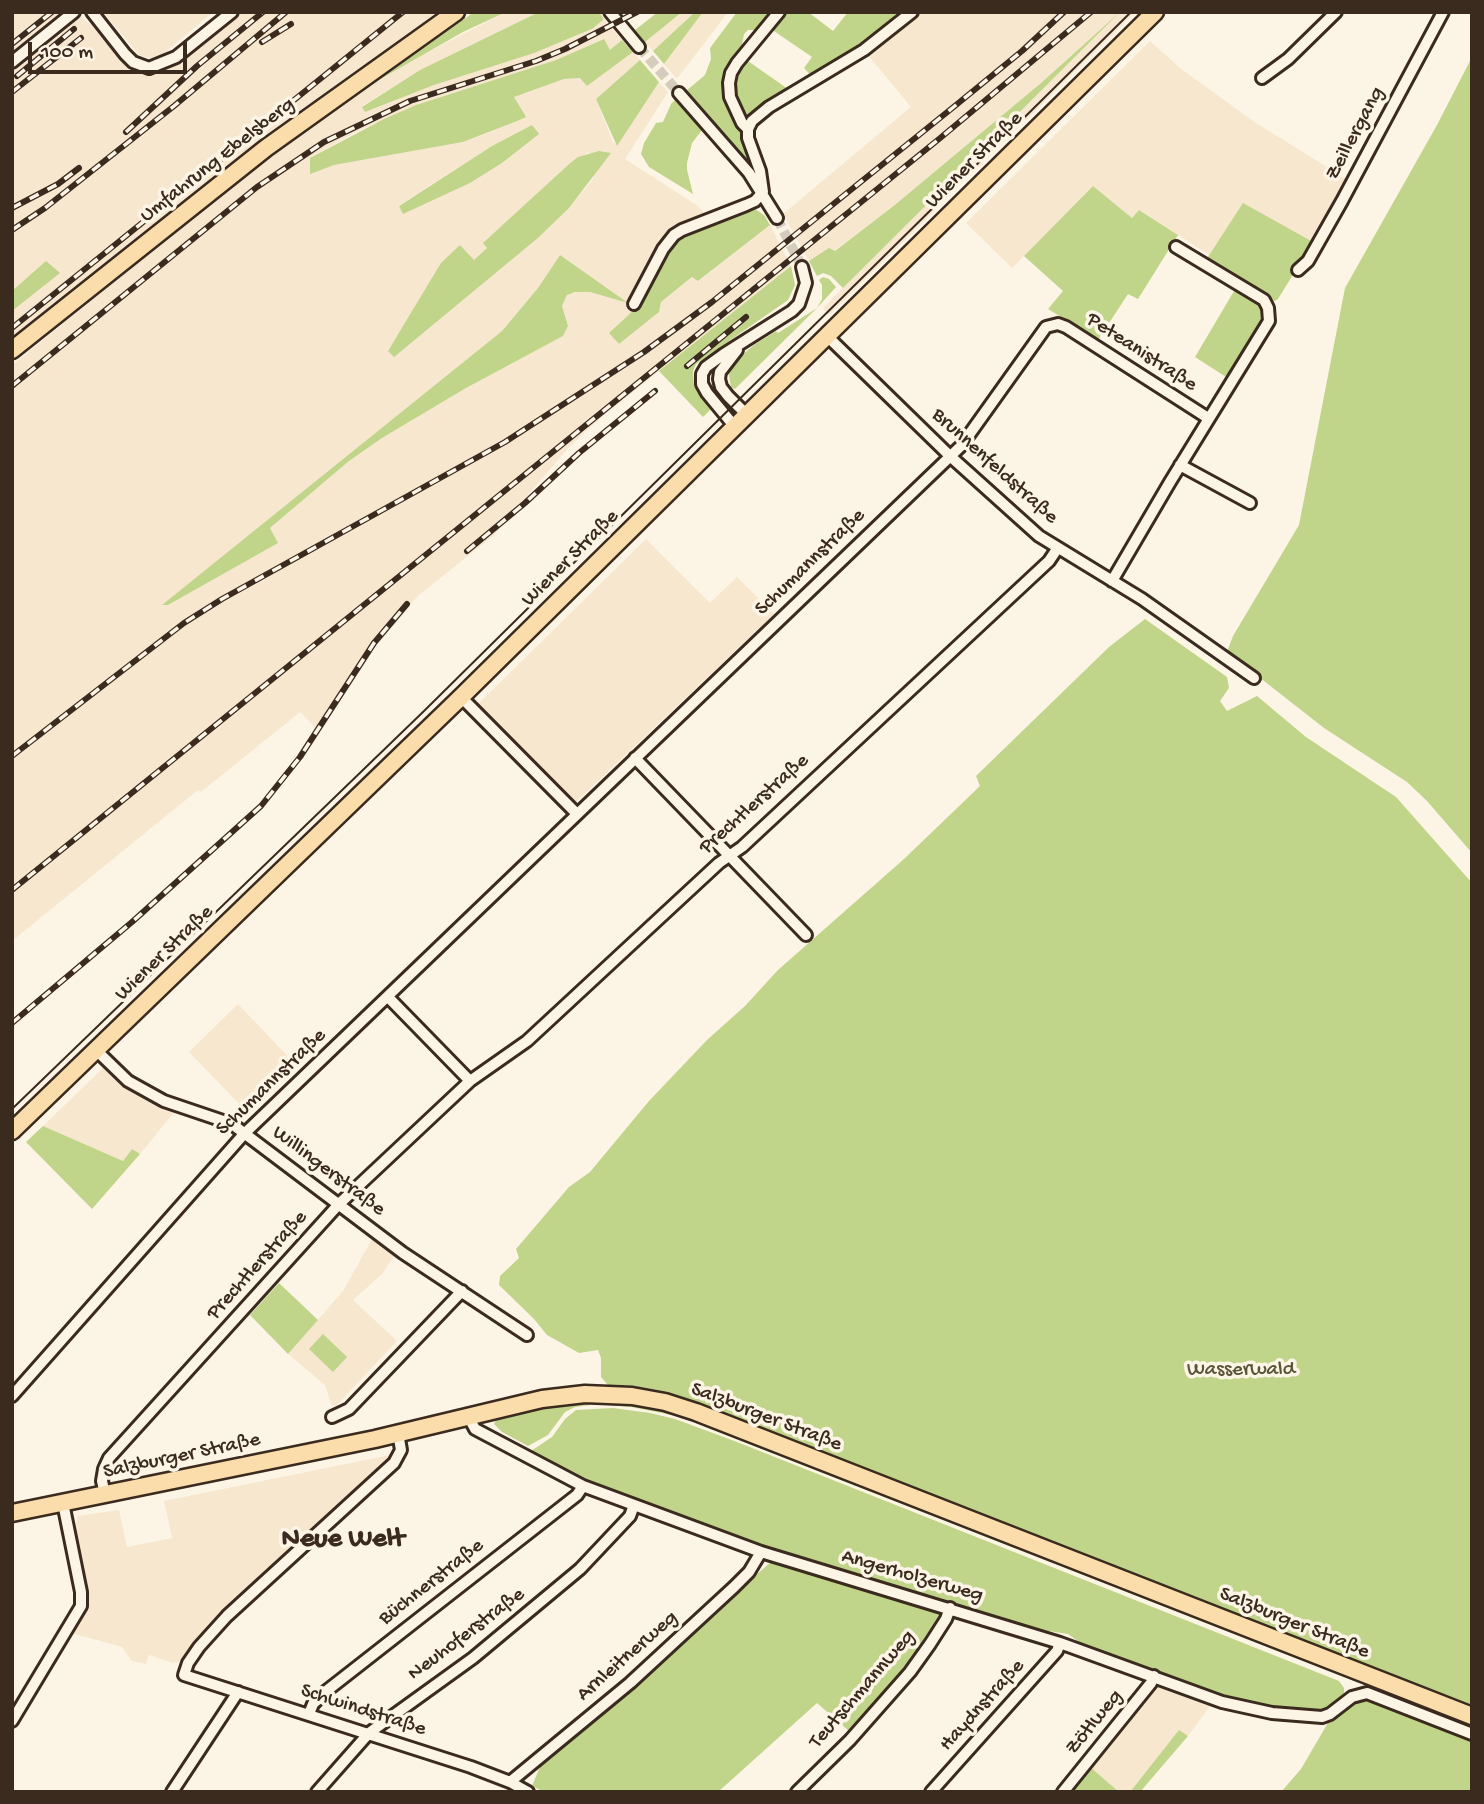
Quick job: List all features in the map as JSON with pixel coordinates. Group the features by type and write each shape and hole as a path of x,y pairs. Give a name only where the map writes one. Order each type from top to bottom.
{"main road":[{"name":"Umfahrung Ebelsberg","path":"12,351 266,148 456,12"},
{"name":"Wiener Straße","path":"12,1131 461,697 1155,12"},
{"name":"Salzburger Straße","path":"12,1513 398,1433 542,1399 585,1394 622,1395 664,1402 1472,1716"}],"street":[{"path":"12,62 75,12"},
{"path":"92,12 133,62 149,68 176,57 232,12"},
{"path":"610,12 639,47"},
{"path":"748,129 742,123 730,97 729,83 737,62 779,12"},
{"path":"634,304 663,249 674,235 755,201 763,192 760,171 748,138 748,129 759,114 864,50 912,12"},
{"path":"1262,78 1289,59 1336,12"},
{"name":"Zeillergang","path":"1298,270 1308,261 1342,201 1443,12"},
{"path":"679,93 763,192 777,218"},
{"path":"1112,581 1208,418 1267,326 1269,315 1264,300 1177,247"},
{"path":"735,427 707,393 701,379 706,367 799,304 806,283 802,267"},
{"name":"Peteanistraße","path":"1052,324 1066,327 1208,418"},
{"name":"Schumannstraße","path":"12,1396 244,1134 961,446 1038,335 1052,324"},
{"name":"Brunnenfeldstraße","path":"827,337 1017,518 1057,549 1178,623 1254,678"},
{"path":"744,342 727,361 719,379 721,387 747,415"},
{"path":"1180,465 1250,503"},
{"name":"Prechtlerstraße","path":"105,1494 102,1481 109,1458 339,1204 470,1081 527,1041 742,847 1049,561 1057,549"},
{"path":"461,697 577,814"},
{"path":"635,758 806,935"},
{"path":"388,997 470,1081"},
{"name":"Willingerstraße","path":"96,1050 128,1081 164,1101 232,1124 403,1253 527,1335"},
{"path":"332,1417 349,1409 462,1292"},
{"name":"Angerholzerweg","path":"468,1416 475,1429 583,1486 761,1552 1060,1643 1222,1702 1307,1717 1330,1714 1359,1694 1376,1696 1472,1734"},
{"name":"Schwindstraße","path":"398,1433 401,1450 394,1463 227,1616 199,1647 188,1663 184,1675 369,1732 510,1782 528,1792"},
{"name":"Büchnerstraße","path":"309,1714 313,1704 325,1692 577,1495 583,1486"},
{"path":"12,1721 81,1606 81,1592 63,1503"},
{"name":"Neuhoferstraße","path":"317,1792 369,1732 473,1658 547,1598 602,1547 630,1516 634,1505"},
{"name":"Arnleitnerweg","path":"510,1782 639,1675 749,1572 761,1552"},
{"name":"Teutschmannweg","path":"797,1792 850,1740 910,1672 946,1619 950,1608"},
{"name":"Haydnstraße","path":"931,1792 1057,1651 1060,1643"},
{"name":"Zötlweg","path":"1063,1792 1127,1714 1154,1676"},
{"path":"172,1792 238,1692"}],"shaded area":[{"path":"12,12 68,12 12,56"},
{"path":"103,12 213,12 161,56 148,58 138,54"},
{"path":"244,12 439,12 268,133 12,339 12,68 80,16 93,26 127,68 140,73 162,72 177,64"},
{"path":"506,12 539,12 420,70 362,106 365,112 434,85 572,38 592,29 604,19 622,40 610,51 603,39 556,60 416,105 356,132 310,158 310,173 334,165 463,142 493,131 513,97 564,79 580,78 588,85 633,52 640,60 596,99 613,142 617,145 659,82 668,92 625,159 698,206 704,213 628,303 635,309 610,333 619,344 658,313 661,302 693,277 699,281 770,225 791,266 605,414 570,446 493,536 419,595 377,640 320,732 300,712 201,792 198,790 12,941 12,365 278,150 377,81","holes":["532,125 538,134 502,163 470,183 403,213 399,205 492,146","589,152 593,179 569,208 539,237 388,350 460,245 474,260 487,248 484,243 568,165","560,255 625,302 590,292 567,295 562,306 568,326 563,336 466,388 382,438 349,461 270,528 277,543 168,605 163,605 502,331 538,288"]},
{"path":"682,12 695,12 653,51 645,42"},
{"path":"703,12 728,12 677,79 664,64"},
{"path":"918,12 1135,12 829,315 823,308 1111,20 1041,83 896,204 834,251 809,261 783,214 911,107 867,54"},
{"path":"1150,41 1180,68 1256,123 1348,180 1313,242 1244,204 1209,255 1140,210 1132,218 1093,186 1012,268 966,223"},
{"path":"646,539 710,603 737,577 774,614 572,803 475,707"},
{"path":"238,1004 298,1067 249,1114 189,1052"},
{"path":"103,1068 119,1083 176,1110 140,1154 132,1149 123,1161 43,1126"},
{"path":"372,1239 395,1255 382,1274 353,1300 397,1341 337,1405 332,1406 325,1385 288,1354 343,1291"},
{"path":"390,1455 391,1459 181,1661 173,1663 149,1655 146,1664 132,1661 122,1647 71,1633 89,1603 75,1528 78,1516 119,1510 127,1547 172,1538 164,1501"},
{"path":"1156,1681 1211,1705 1188,1736 1179,1731 1130,1792 1119,1792 1089,1766"}],"green space":[{"path":"474,12 506,12 463,32 377,81"},
{"path":"539,12 599,12 604,19 592,29 534,53 434,85 365,112 362,107 420,70"},
{"path":"658,12 682,12 645,42 635,30"},
{"path":"695,12 703,12 664,64 653,51"},
{"path":"737,12 773,12 758,30 748,30 744,34 741,50 726,76 750,163 686,91 705,75 711,59 710,48"},
{"path":"784,12 808,12 833,31 848,12 904,12 864,44 813,78 804,68 812,57 771,29"},
{"path":"1120,12 843,288 831,276 823,273 817,276 809,261 829,248 835,251 896,204 1041,83"},
{"path":"604,39 610,50 622,40 633,52 587,86 580,78 564,79 514,97 526,117 463,142 334,165 310,174 310,158 384,119 416,105 556,60"},
{"path":"1472,57 1472,853 1407,782 1324,728 1227,652 1233,636 1299,525 1345,288"},
{"path":"745,59 788,89 744,120 736,106 732,81"},
{"path":"640,60 659,82 617,146 596,99"},
{"path":"675,100 702,130 692,143 687,163 693,194 649,167 641,154 656,123 663,122"},
{"path":"532,125 539,134 502,163 470,183 403,214 399,206 492,146"},
{"path":"599,151 611,153 569,208 539,237 394,357 388,351 441,263 460,245 474,260 487,248 483,243 568,165 578,157"},
{"path":"1093,186 1132,218 1139,210 1178,235 1138,299 1128,294 1098,340 1048,309 1063,291 1024,256"},
{"path":"1243,203 1313,242 1275,301 1206,260"},
{"path":"755,209 764,215 770,225 698,281 692,277 661,302 659,312 619,344 609,333 635,309 674,241 682,234"},
{"path":"560,255 628,303 590,292 567,295 562,306 568,326 563,336 466,388 382,438 349,461 270,528 278,543 168,605 162,605 502,331 538,288"},
{"path":"46,261 60,273 12,311 12,291"},
{"path":"791,266 795,285 788,300 696,364 693,371 694,386 712,408 703,417 659,371"},
{"path":"823,277 836,287 817,308 822,299 822,285 819,280"},
{"path":"1237,286 1260,303 1262,316 1259,327 1226,377 1195,357"},
{"path":"817,308 735,389 731,387 731,367 741,356 776,331 778,333"},
{"name":"Wasserwald","path":"1145,619 1227,677 1229,688 1220,701 1227,711 1257,696 1306,737 1396,797 1472,883 1472,1705 697,1408 612,1390 601,1377 598,1350 579,1353 547,1335 499,1285 500,1276 519,1258 516,1249 569,1187 590,1172 649,1101 707,1040 745,1006 778,970 904,859 980,786 976,776 1109,647"},
{"path":"43,1126 123,1161 132,1149 140,1154 92,1209 26,1142"},
{"path":"279,1283 318,1320 288,1354 250,1315"},
{"path":"323,1334 347,1357 333,1372 309,1349"},
{"path":"573,1401 627,1401 686,1414 1360,1679 1359,1683 677,1416 598,1404 575,1407 565,1412 548,1435 528,1446 502,1432 494,1424 497,1417 505,1413"},
{"path":"613,1408 675,1419 737,1442 1339,1681 1344,1693 1330,1708 1320,1712 1306,1712 1234,1698 1087,1648 1068,1634 1035,1629 759,1546 576,1478 528,1453 552,1437 565,1419 576,1410"},
{"path":"771,1562 941,1612 911,1660 849,1731 817,1703 718,1792 544,1792 532,1786 542,1762"},
{"path":"1369,1698 1472,1738 1472,1792 1281,1792 1301,1769 1329,1721 1349,1704"},
{"path":"1179,1730 1188,1736 1140,1792 1130,1792"},
{"path":"1089,1766 1119,1792 1068,1792"}],"tunnel":[{"path":"639,47 679,93"},
{"path":"777,218 802,267"}],"tram line":[{"path":"12,1109 424,711 1131,12"}],"railway":[{"path":"12,44 52,12"},
{"path":"126,132 197,66 263,12"},
{"path":"12,230 45,208 174,106 286,12"},
{"path":"12,328 403,12"},
{"path":"12,386 257,187 324,142 410,101 536,61 565,49 637,12"},
{"path":"12,756 184,623 222,599 505,442 644,352 712,302 956,105 1022,51 1064,12"},
{"path":"12,890 939,139 1091,12"},
{"path":"262,42 291,24"},
{"path":"17,76 74,29"},
{"path":"12,92 81,38"},
{"path":"12,208 58,184 79,168"},
{"path":"687,366 746,317"},
{"path":"467,551 655,391"},
{"path":"12,1023 132,922 261,806 300,757 374,643 407,604"}],"district":[{"name":"Neue Welt","path":"343,1541"}]}
